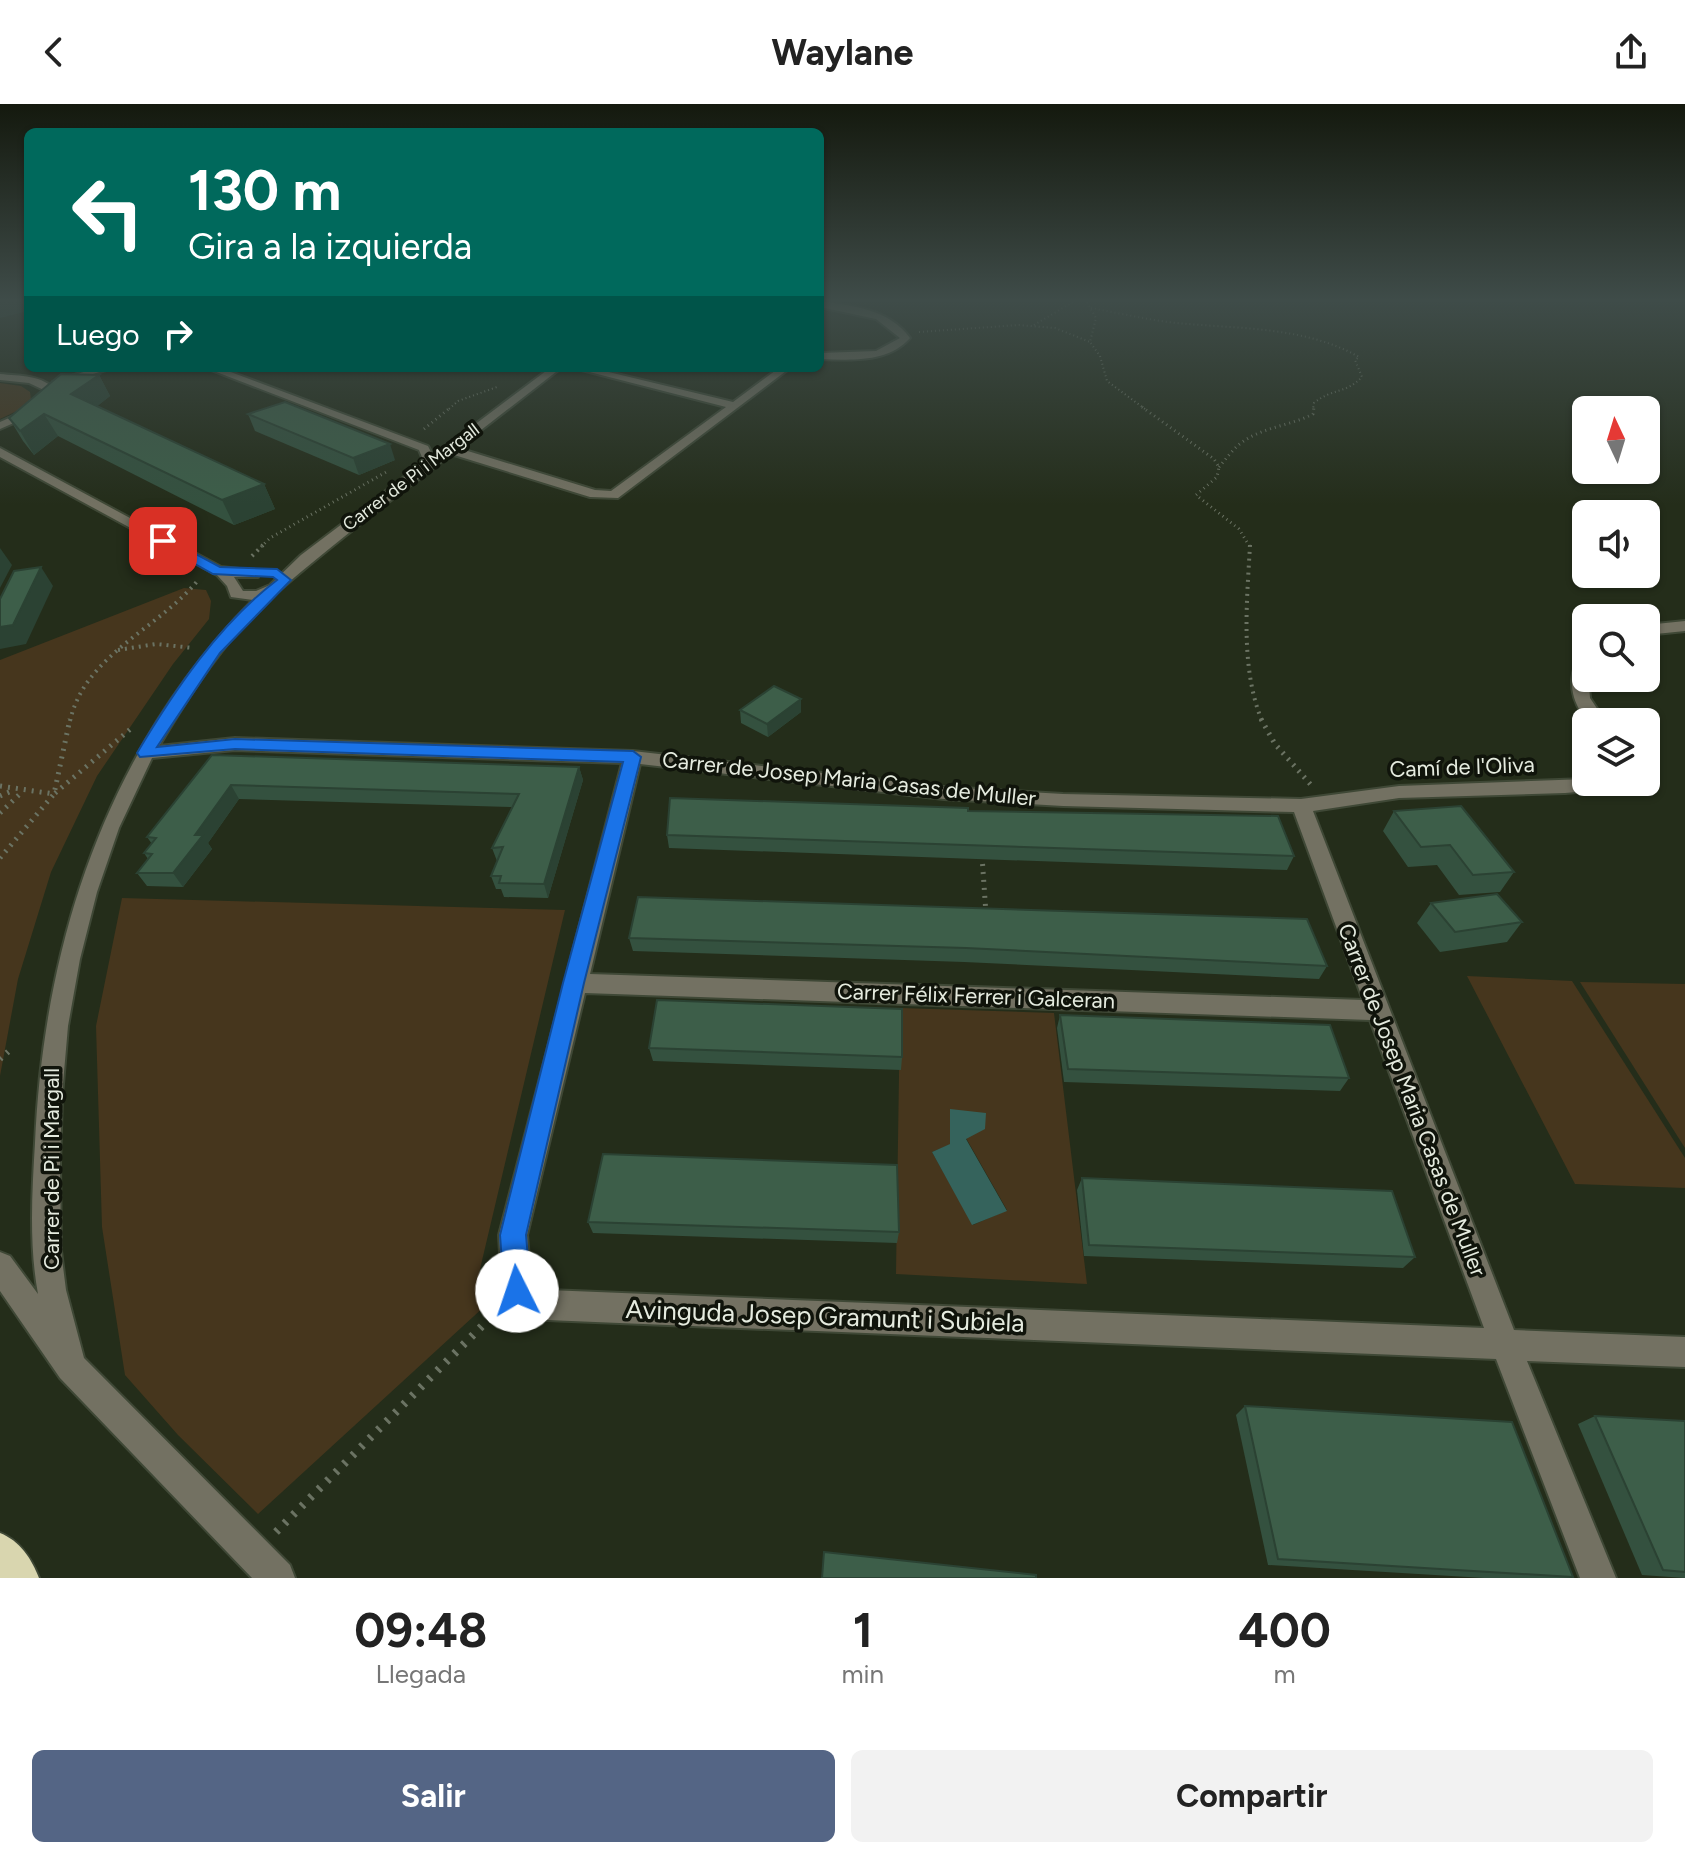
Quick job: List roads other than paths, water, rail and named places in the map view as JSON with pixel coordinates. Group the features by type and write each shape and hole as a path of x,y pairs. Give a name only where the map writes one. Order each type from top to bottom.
{"highway":[{"path":"0,1554 18,1578"}],"street":[{"path":"31,380 67,372"},
{"path":"47,386 94,372"},
{"path":"222,372 424,448 430,462"},
{"name":"Carrer de Pi i Margall","path":"71,1367 49,1278 47,1104 55,1023 66,961 85,890 116,811 145,753 183,693 233,630 268,593 278,576 551,372"},
{"path":"596,372 733,405"},
{"path":"447,449 594,494 614,495 779,372"},
{"path":"0,377 31,380 47,386 51,391 43,405 0,426"},
{"path":"0,452 222,572 238,591 268,593"},
{"path":"222,572 278,576"},
{"path":"238,591 253,574"},
{"name":"Carrer de Pi i Margall","path":"233,630 238,591"},
{"path":"1660,629 1685,626"},
{"name":"Carrer de Josep Maria Casas de Muller","path":"145,753 235,744 633,757 977,795 1301,806 1504,1342 1598,1578"},
{"path":"574,983 633,757"},
{"name":"Camí de l'Oliva","path":"1301,806 1399,792 1572,786"},
{"name":"Carrer Félix Ferrer i Galceran","path":"574,983 1379,1010"},
{"name":"Avinguda Josep Gramunt i Subiela","path":"574,983 513,1235 517,1291 547,1305 1504,1342 1685,1352"},
{"path":"0,1266 71,1367 255,1552 277,1578"}],"water":[{"path":"950,1109 986,1113 985,1129 966,1139 1007,1211 972,1225 932,1152 950,1144"}]}
